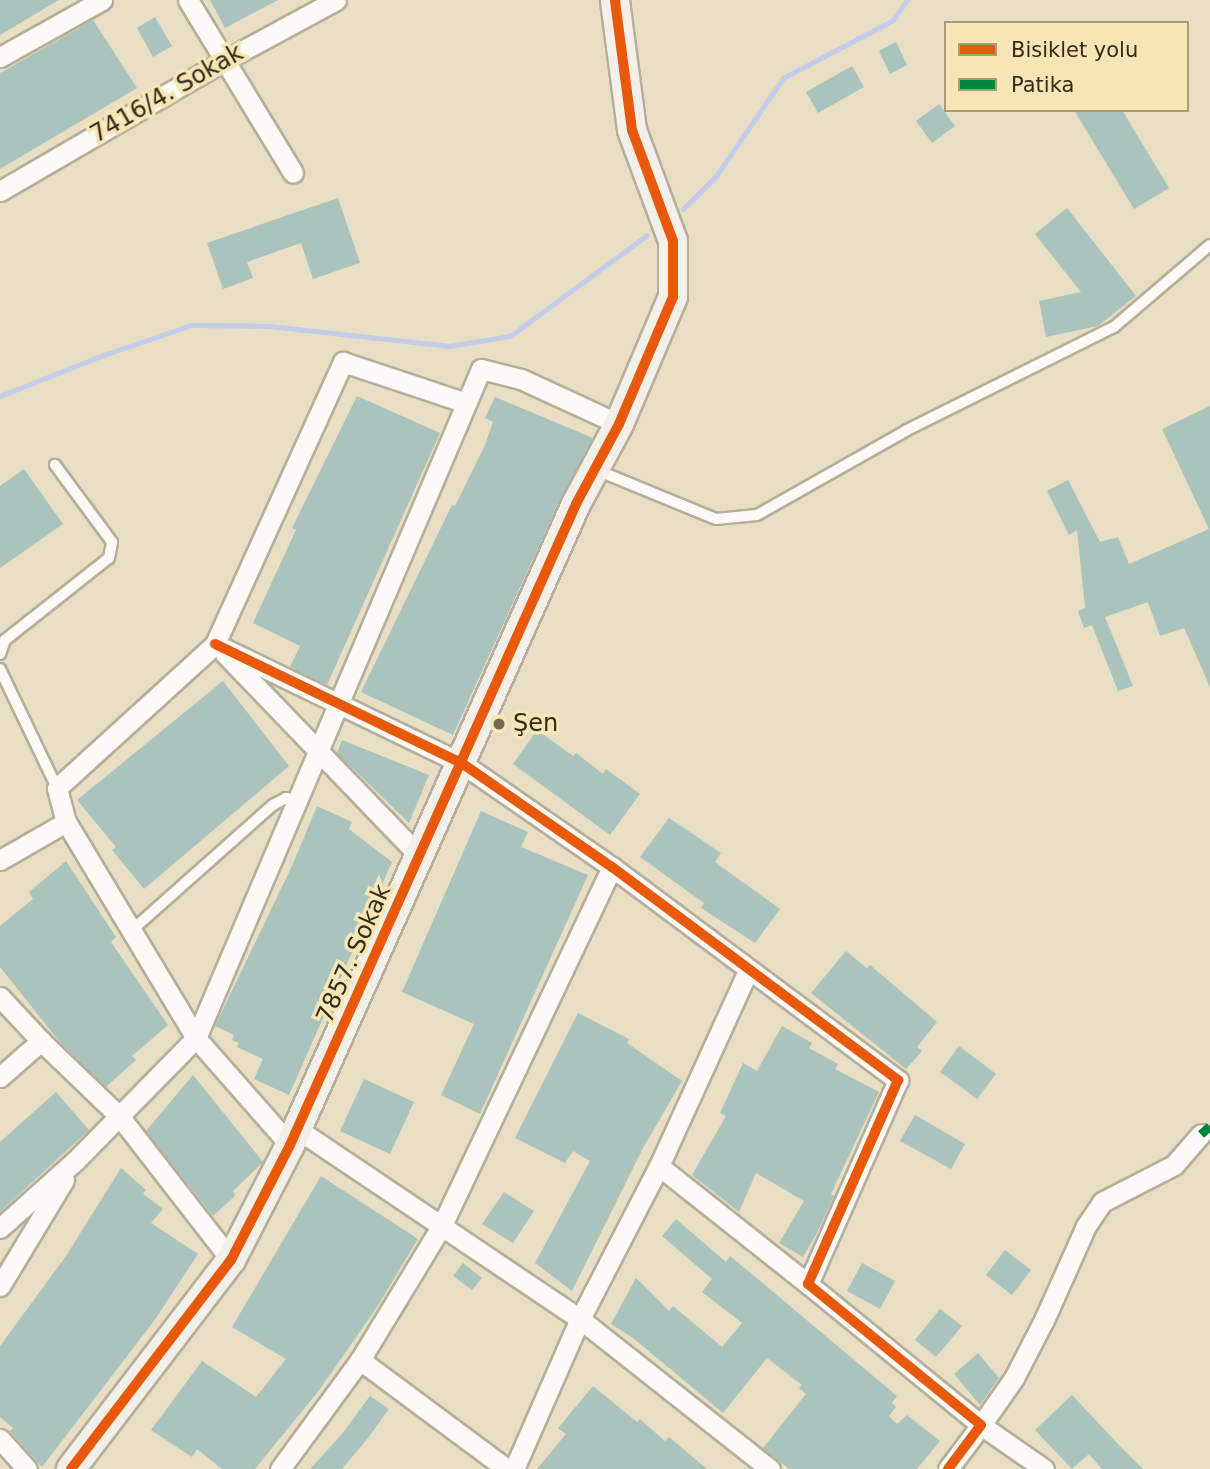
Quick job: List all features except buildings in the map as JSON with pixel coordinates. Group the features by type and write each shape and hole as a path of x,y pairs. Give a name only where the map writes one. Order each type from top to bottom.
{"street":[{"path":"0,57 102,0"},
{"path":"188,0 293,173"},
{"name":"7416/4. Sokak","path":"0,191 225,60 336,0"},
{"name":"7857. Sokak","path":"71,1469 230,1260 293,1137 595,469 619,424 673,297 673,241 632,130 615,0"},
{"path":"466,403 343,362 215,644 57,788 66,822 196,1038 293,1137 442,1225 580,1319 770,1469"},
{"path":"0,1228 75,1161 196,1038 481,369 521,379 619,424"},
{"path":"215,644 463,764 612,867 748,971 898,1080 808,1284"},
{"path":"215,644 421,858"},
{"path":"0,860 66,822"},
{"path":"280,1469 360,1360 442,1225 612,867"},
{"path":"514,1469 580,1319 659,1166 748,971"},
{"path":"0,997 41,1041 120,1117 230,1260"},
{"path":"0,1077 41,1041"},
{"path":"948,1469 1014,1378 1045,1320 1086,1226 1102,1202 1120,1190 1174,1165 1202,1134"},
{"path":"0,1286 75,1161"},
{"path":"659,1166 981,1425 1044,1469"},
{"path":"360,1360 507,1469"},
{"path":"0,1439 27,1469"}],"lane":[{"path":"595,469 716,519 757,515 907,430 1114,327 1210,245"},
{"path":"0,653 5,640 109,558 112,542 55,465"},
{"path":"0,669 57,788"},
{"path":"131,931 272,804 286,798 299,800"}],"waterway":[{"path":"683,209 716,176 783,78 893,20 907,0"},
{"path":"0,396 103,355 191,325 269,326 450,346 510,336 647,235"}],"marked path":[{"path":"1201,1134 1210,1126"}],"cycle path":[{"path":"71,1469 231,1260 290,1145 576,504 619,424 673,297 673,241 632,130 615,0"},
{"path":"215,644 463,764 612,867 898,1080 808,1284 981,1425 948,1469"}],"place":[{"name":"Şen","path":"499,724"}]}
